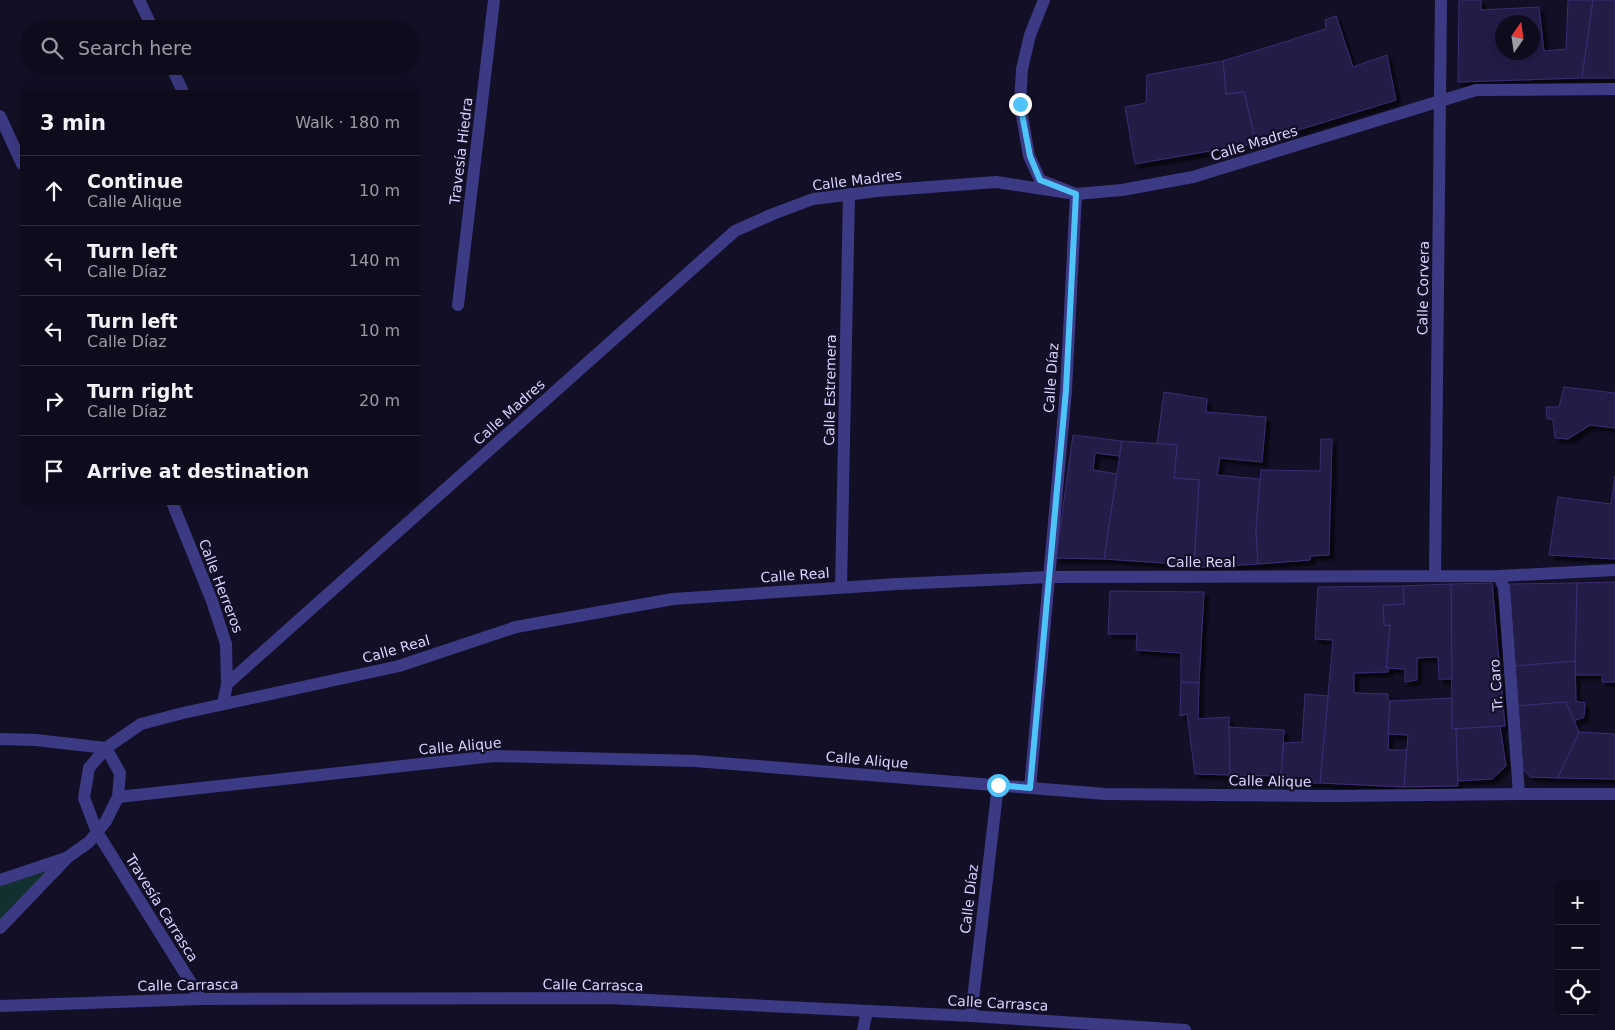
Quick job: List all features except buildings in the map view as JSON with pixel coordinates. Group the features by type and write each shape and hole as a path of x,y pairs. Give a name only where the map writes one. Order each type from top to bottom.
{"street":[{"path":"139,0 149,20"},
{"name":"Travesía Hiedra","path":"458,305 494,0"},
{"path":"1044,0 1030,35 1024,60 1020,104 1030,156 1040,180 1076,194"},
{"name":"Calle Corvera","path":"1435,576 1441,0"},
{"path":"175,75 182,90"},
{"name":"Calle Madres","path":"227,684 735,231 773,214 813,199 878,191 996,182 1076,194 1122,190 1194,177 1476,90 1615,89"},
{"path":"0,116 20,160"},
{"name":"Calle Estremera","path":"841,587 848,194"},
{"name":"Calle Díaz","path":"1030,788 1066,390 1076,194"},
{"name":"Calle Herreros","path":"173,505 212,601 226,644 227,684"},
{"name":"Calle Real","path":"106,748 141,724 222,704 399,666 516,626 673,598 841,587 1049,577 1499,576 1615,570"},
{"name":"Tr. Caro","path":"1499,576 1504,588 1520,794"},
{"path":"222,704 227,684"},
{"path":"0,739 36,740 106,748 120,773 118,797 106,821 89,842 68,857 0,928"},
{"name":"Travesía Carrasca","path":"106,748 89,768 84,798 97,832 201,999"},
{"name":"Calle Alique","path":"118,797 494,756 695,761 1105,794 1332,796 1615,794"},
{"name":"Calle Díaz","path":"971,1016 998,785"},
{"path":"0,880 68,857"},
{"name":"Calle Carrasca","path":"0,1006 201,999 608,998 971,1016 1185,1030"},
{"path":"863,1030 867,1011"}],"green space":[{"path":"68,857 0,928 0,880"}],"route":[{"path":"998,785 1030,788 1066,390 1076,194 1040,180 1030,156 1020,104"}]}
